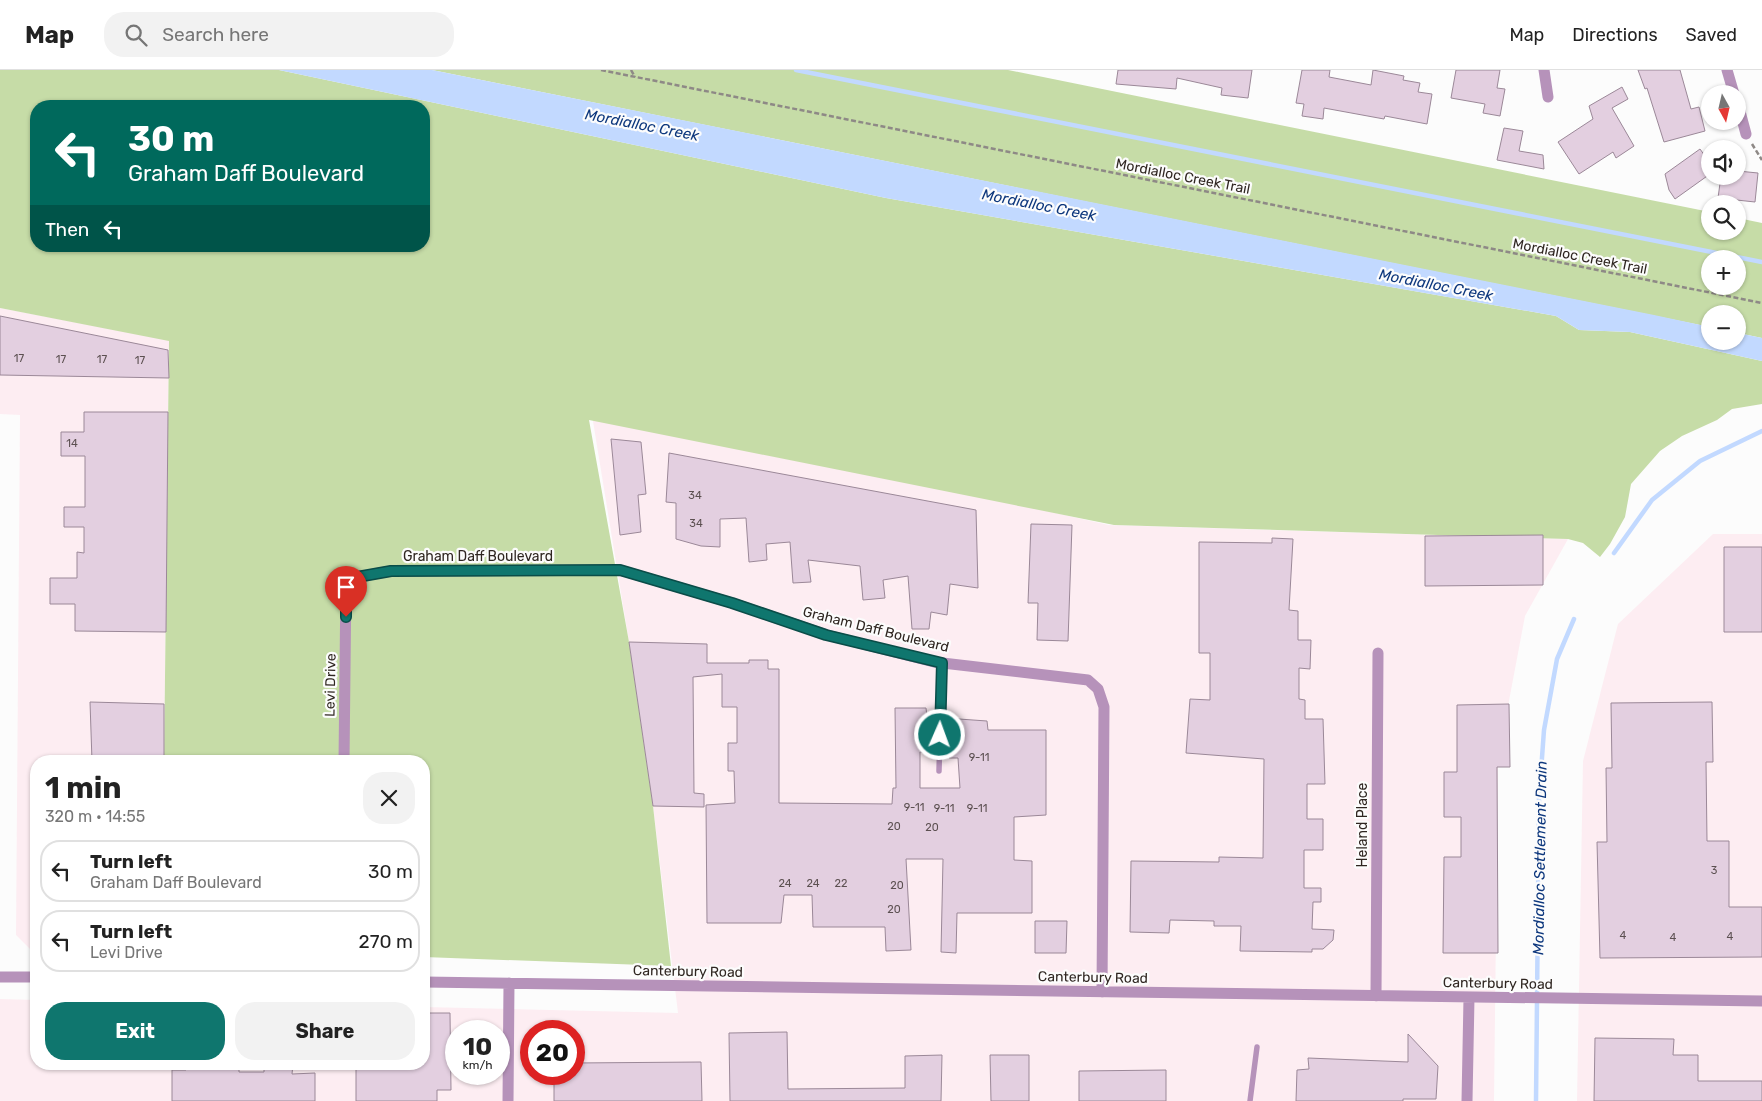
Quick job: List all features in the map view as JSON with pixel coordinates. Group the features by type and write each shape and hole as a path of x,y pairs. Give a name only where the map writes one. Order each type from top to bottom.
{"street":[{"path":"1544,70 1548,97"},
{"path":"1727,70 1731,85"},
{"path":"1745,130 1746,134"},
{"name":"Graham Daff Boulevard","path":"346,579 391,571 620,570 732,603 826,635 942,663 1088,680 1098,689 1104,707 1102,992"},
{"name":"Levi Drive","path":"344,755 346,579"},
{"name":"Heland Place","path":"1376,996 1378,653"},
{"path":"0,976 30,977"},
{"name":"Canterbury Road","path":"430,982 1762,1001"},
{"path":"508,1101 509,983"},
{"path":"1467,1101 1469,998"}],"lane":[{"path":"939,771 942,663"},
{"path":"1250,1101 1257,1047"}],"path":[{"name":"Mordialloc Creek Trail","path":"600,70 1762,303"},
{"path":"631,70 635,77"},
{"path":"1746,134 1762,160"}],"shaded area":[{"path":"0,308 169,340 164,755 30,755 30,949 16,935 20,415 0,414"},
{"path":"591,409 1109,525 1568,539 1525,616 1498,759 1494,1101 0,1101 0,999 30,1000 30,1070 430,1070 430,1007 678,1013 653,806 629,642"},
{"path":"1713,534 1762,534 1762,1101 1577,1101 1583,761 1618,624"}],"green space":[{"path":"0,70 279,70 421,100 30,100 30,252 430,252 430,102 886,198 1556,316 1579,330 1630,332 1701,348 1701,350 1712,350 1762,361 1762,404 1732,409 1717,420 1682,436 1660,451 1631,484 1625,517 1610,544 1600,557 1583,543 1568,539 1114,525 589,420 629,642 653,806 671,966 430,957 430,755 164,755 169,341 0,308"},
{"path":"432,70 1008,70 1701,210 1701,240 1746,240 1746,220 1762,223 1762,338 1746,335 1746,305 1701,305 1701,325"}],"water":[{"name":"Mordialloc Creek","path":"279,70 432,70 1701,325 1701,348 1630,332 1579,330 1556,316 886,198 430,102 430,100 421,100"},
{"path":"1746,335 1762,338 1762,361 1712,350 1746,350"}],"building":[{"path":"1118,70 1252,70 1248,98 1221,95 1222,88 1177,78 1176,89 1116,84"},
{"path":"1302,70 1330,70 1329,77 1371,85 1373,70 1404,76 1403,80 1420,83 1418,92 1432,94 1427,124 1385,116 1384,119 1324,108 1323,119 1302,116 1304,104 1296,103"},
{"path":"1456,70 1500,70 1497,88 1505,89 1500,116 1483,113 1485,104 1451,98"},
{"path":"1638,70 1680,70 1691,109 1699,107 1701,130 1705,131 1664,142 1647,88 1645,89"},
{"path":"1622,87 1628,99 1612,108 1634,146 1616,158 1613,152 1579,174 1558,142 1593,119 1589,106"},
{"path":"1504,128 1523,131 1519,151 1543,155 1544,169 1497,160"},
{"path":"1700,149 1701,150 1701,180 1675,199 1669,190 1665,174"},
{"path":"1746,172 1758,173 1755,202 1746,201 1746,195 1718,195 1720,185 1746,185"},
{"path":"0,316 168,350 169,378 0,375"},
{"path":"84,412 168,412 166,632 75,631 75,604 50,604 50,578 77,578 77,552 84,553 84,527 64,527 64,507 85,507 85,456 61,456 61,432 84,432"},
{"path":"611,439 641,442 646,494 638,495 641,532 620,535"},
{"path":"669,453 976,510 978,588 950,584 947,615 931,612 929,629 912,629 908,576 883,580 885,598 863,600 860,566 808,560 811,582 793,583 790,542 766,544 767,560 749,562 746,518 720,519 720,547 701,546 676,539 676,503 666,502"},
{"path":"1031,524 1072,525 1068,641 1037,640 1038,603 1028,603"},
{"path":"1543,535 1543,585 1425,586 1425,536"},
{"path":"1272,538 1293,539 1289,610 1298,611 1298,640 1311,640 1310,669 1299,668 1299,699 1305,700 1305,719 1323,719 1325,784 1307,784 1307,819 1323,819 1323,850 1304,850 1304,888 1321,888 1321,902 1313,902 1312,929 1334,930 1333,940 1323,949 1312,949 1312,952 1240,951 1241,926 1214,926 1214,921 1170,920 1169,933 1130,932 1131,861 1219,862 1219,857 1263,858 1264,759 1186,753 1190,699 1210,700 1210,653 1199,653 1199,542 1272,543"},
{"path":"1724,547 1762,547 1762,632 1724,632"},
{"path":"629,642 707,644 707,663 749,663 749,660 768,660 768,669 779,669 779,803 892,804 893,788 896,788 895,708 926,708 927,717 936,718 935,752 920,752 920,788 960,788 958,758 949,758 948,752 944,752 945,718 987,721 988,730 1046,730 1046,815 1014,817 1014,860 1032,861 1032,913 957,913 956,953 941,952 943,859 906,859 911,950 886,951 885,927 813,927 812,895 784,895 781,923 707,923 706,805 735,803 734,771 728,771 728,743 737,743 737,707 722,707 722,674 693,677 694,793 704,794 704,807 653,806"},
{"path":"90,702 164,704 164,755 92,755"},
{"path":"1712,702 1713,762 1706,762 1707,841 1729,841 1729,907 1762,907 1762,957 1600,958 1597,842 1607,842 1606,768 1612,768 1611,703"},
{"path":"1509,704 1510,767 1497,767 1498,953 1443,953 1444,857 1461,857 1461,817 1444,817 1444,772 1457,772 1457,705"},
{"path":"1035,921 1067,921 1066,953 1035,953"},
{"path":"430,1013 450,1013 450,1020 445,1020 445,1085 451,1085 451,1090 437,1090 437,1101 356,1101 356,1070 430,1070"},
{"path":"787,1032 788,1089 905,1088 905,1056 942,1055 941,1101 730,1101 729,1033"},
{"path":"1408,1034 1438,1066 1436,1099 1403,1099 1403,1101 1296,1101 1297,1070 1309,1069 1308,1058 1408,1062"},
{"path":"1595,1038 1674,1039 1673,1055 1698,1055 1698,1081 1762,1081 1762,1101 1594,1101"},
{"path":"990,1055 1029,1055 1029,1101 991,1101"},
{"path":"701,1062 702,1101 554,1101 554,1085 585,1085 585,1063"},
{"path":"172,1070 264,1072 264,1070 292,1070 292,1074 315,1073 315,1101 172,1101"},
{"path":"1166,1070 1166,1101 1079,1101 1079,1071"}],"waterway":[{"path":"796,70 1762,262"},
{"name":"Mordialloc Settlement Drain","path":"1614,553 1652,500 1700,461 1762,431"},
{"name":"Mordialloc Settlement Drain","path":"1536,1101 1539,799 1544,730 1557,659 1574,619"}],"route":[{"path":"346,617 346,579 391,571 620,570 732,603 826,635 942,663 940,735"}]}
